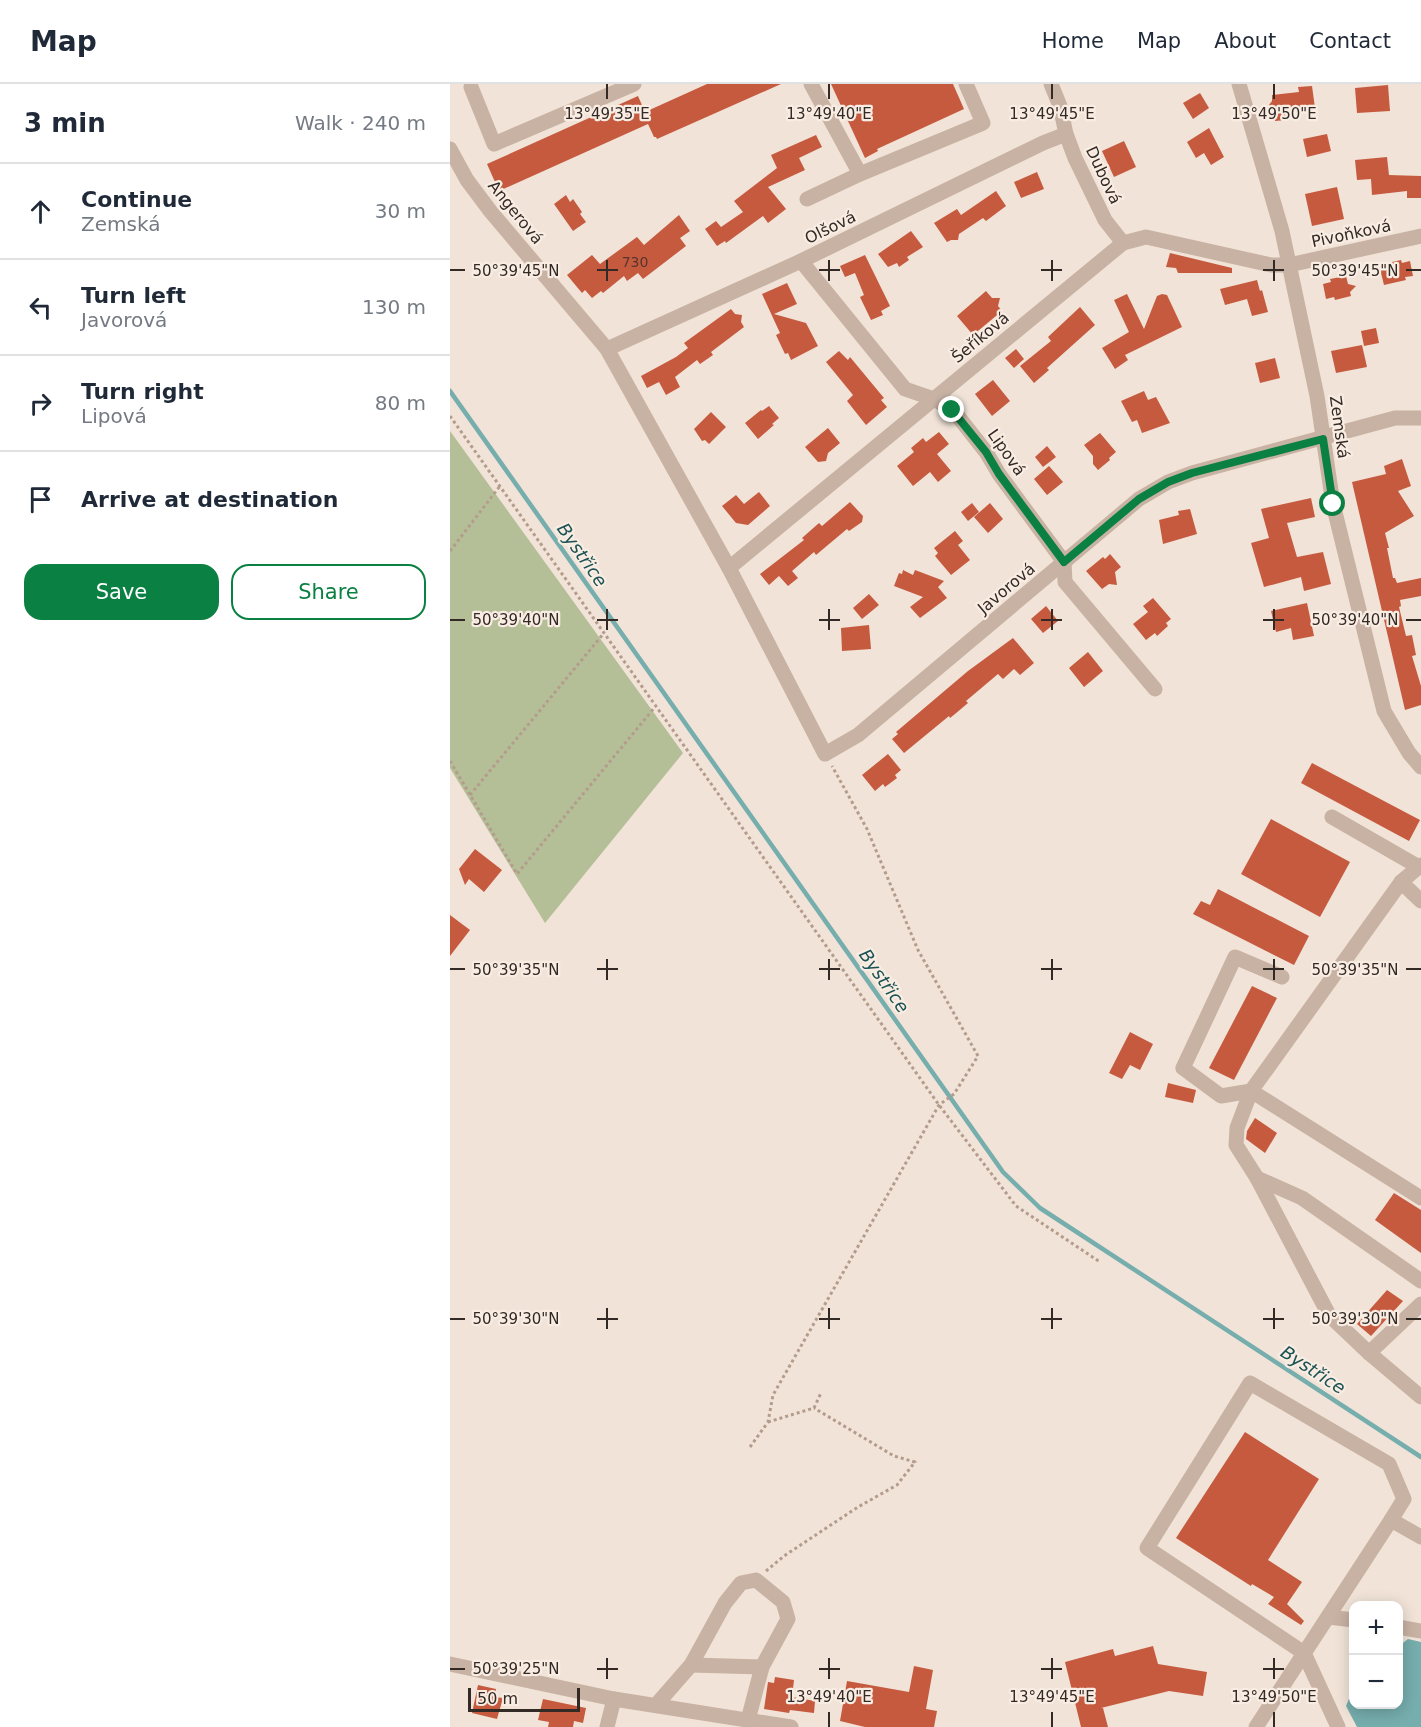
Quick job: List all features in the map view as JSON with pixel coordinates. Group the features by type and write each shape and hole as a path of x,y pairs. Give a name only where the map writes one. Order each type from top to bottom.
{"street":[{"path":"471,87 494,144 634,84"},
{"path":"811,84 860,174"},
{"path":"807,199 860,174 983,123 966,84"},
{"name":"Dubová","path":"1051,84 1075,158 1105,220 1123,243"},
{"name":"Zemská","path":"1239,84 1282,231 1317,396 1333,504 1384,711 1409,753 1421,767"},
{"name":"Olšová","path":"607,349 801,261 1066,134"},
{"name":"Angerová","path":"450,149 467,180 490,212 607,349 729,568 825,753"},
{"name":"Pivoňková","path":"1289,265 1421,236"},
{"path":"1123,243 1146,237 1271,265 1289,265"},
{"name":"Šeříková","path":"729,568 1123,243"},
{"name":"Lipová","path":"801,261 905,389 934,399 952,410 973,435 1064,562 1065,582 1155,689"},
{"name":"Javorová","path":"825,753 858,735 1139,499 1168,482 1192,473 1395,418 1421,418"},
{"path":"1332,817 1420,866 1401,882 1251,1091 1237,1128 1236,1145 1257,1178 1329,1315 1421,1397"},
{"path":"1401,882 1421,901"},
{"path":"1282,977 1235,957 1183,1068 1221,1096 1251,1091 1421,1198"},
{"path":"1257,1178 1302,1198 1421,1281"},
{"path":"1369,1353 1421,1304"},
{"path":"1257,1727 1305,1653 1328,1617 1391,1520 1404,1499 1389,1464 1250,1383 1147,1548 1305,1653 1338,1727"},
{"path":"1391,1520 1421,1537"},
{"path":"651,1705 692,1665 725,1603 741,1583 756,1580 783,1602 788,1619 762,1667 754,1723"},
{"path":"1328,1617 1349,1620"},
{"path":"1403,1628 1421,1631"},
{"path":"450,1664 614,1699 754,1723 791,1727"},
{"path":"692,1665 762,1667"},
{"path":"607,1727 614,1699"}],"path":[{"path":"450,416 939,1105 1016,1206 1100,1262"},
{"path":"450,551 500,486"},
{"path":"470,795 604,633"},
{"path":"450,760 517,874 656,707"},
{"path":"750,1447 768,1422 773,1395 939,1105 954,1094 978,1056 918,950 867,829 825,753"},
{"path":"814,1408 821,1393"},
{"path":"756,1580 784,1556 858,1507 897,1485 915,1462 894,1456 814,1408 768,1422"}],"green space":[{"path":"450,431 683,753 545,923 450,768"}],"water":[{"path":"1408,1639 1421,1642 1421,1727 1357,1727 1346,1706 1349,1699 1349,1709 1403,1709 1403,1643"}],"building":[{"path":"707,84 781,84 657,139 648,124 499,191 487,164 638,96 645,112"},
{"path":"831,84 953,84 964,109 877,149 878,151 865,158"},
{"path":"1388,85 1390,111 1357,113 1355,88"},
{"path":"1312,86 1315,108 1285,113 1286,120 1275,121 1273,108 1269,105 1272,95 1299,92 1298,87"},
{"path":"1200,93 1209,108 1193,119 1183,103"},
{"path":"1209,128 1224,157 1211,165 1204,153 1196,158 1187,142"},
{"path":"1327,134 1331,151 1307,157 1303,139"},
{"path":"816,135 822,147 799,158 805,170 768,187 786,209 768,223 763,216 726,243 725,241 717,246 705,229 716,221 721,227 743,212 734,201 777,168 771,155"},
{"path":"1124,141 1136,167 1114,177 1102,151"},
{"path":"1387,157 1389,175 1421,176 1421,198 1407,198 1407,191 1372,195 1371,179 1357,180 1355,160"},
{"path":"1037,172 1044,189 1021,198 1014,182"},
{"path":"1337,187 1344,219 1312,226 1305,194"},
{"path":"996,191 1006,206 986,221 983,218 959,234 958,240 947,242 934,223 957,209 961,215"},
{"path":"566,195 570,202 573,199 586,222 573,231 554,204"},
{"path":"679,215 690,231 680,238 686,246 643,279 638,273 627,281 624,276 603,293 601,291 592,298 585,290 582,293 567,275 592,255 600,264 637,237 644,245"},
{"path":"911,231 923,247 907,257 909,260 899,267 897,263 888,267 878,254"},
{"path":"1170,253 1232,268 1232,273 1178,273 1176,268 1166,267"},
{"path":"865,255 890,306 881,311 883,315 871,320 860,297 864,295 855,273 845,277 840,266"},
{"path":"1401,260 1402,263 1410,261 1413,276 1384,285 1379,265"},
{"path":"1346,276 1348,284 1356,286 1350,292 1351,296 1335,300 1334,297 1326,299 1323,284 1331,282 1330,279"},
{"path":"1257,280 1268,312 1252,316 1247,299 1225,305 1220,289"},
{"path":"787,283 797,304 774,314 806,323 818,346 791,360 788,353 785,354 776,335 780,333 762,294"},
{"path":"986,291 992,298 1000,298 998,306 1002,311 973,335 957,316"},
{"path":"1127,294 1144,329 1157,296 1162,294 1167,295 1182,327 1125,355 1128,360 1115,369 1102,348 1129,332 1114,300"},
{"path":"1080,307 1095,325 1047,368 1049,370 1034,383 1020,366 1051,341 1048,337"},
{"path":"731,309 735,314 742,315 741,322 744,327 711,352 713,355 700,364 697,360 675,377 680,387 666,395 659,382 647,388 641,376 676,357 688,348 684,343"},
{"path":"1376,328 1379,343 1364,346 1361,331"},
{"path":"1362,345 1367,367 1336,373 1331,351"},
{"path":"1016,349 1024,359 1014,368 1005,358"},
{"path":"839,351 848,360 850,357 884,398 881,400 887,407 866,425 847,401 853,395 826,362"},
{"path":"1275,358 1280,378 1260,383 1255,363"},
{"path":"993,380 1010,401 992,416 975,394"},
{"path":"1144,391 1148,400 1156,397 1170,423 1142,433 1137,420 1132,422 1121,401"},
{"path":"769,406 779,418 758,439 745,423"},
{"path":"711,412 726,427 709,444 705,440 702,441 694,429"},
{"path":"828,428 840,443 828,453 826,461 818,462 805,447"},
{"path":"939,432 949,444 937,454 951,471 938,482 930,472 913,486 897,466 914,452 911,448 923,438 926,442"},
{"path":"1100,433 1116,452 1098,470 1093,464 1093,456 1084,445"},
{"path":"1047,446 1056,457 1043,467 1035,457"},
{"path":"1402,459 1411,486 1398,491 1414,516 1385,533 1393,578 1397,583 1421,578 1421,596 1400,600 1401,606 1399,607 1406,636 1412,635 1416,655 1412,656 1421,686 1421,705 1405,710 1352,482 1386,474 1384,466"},
{"path":"1049,466 1063,482 1047,495 1034,479"},
{"path":"759,492 770,506 748,525 736,523 722,506 736,495 744,504"},
{"path":"1311,498 1315,517 1287,523 1297,557 1323,552 1331,584 1304,591 1301,577 1264,587 1251,543 1269,538 1261,509"},
{"path":"850,502 863,516 862,522 849,531 847,529 816,555 814,552 792,571 798,578 788,586 779,576 769,585 760,574 804,540 802,538 819,523 822,526"},
{"path":"972,503 979,512 968,521 961,512"},
{"path":"990,503 1003,519 988,533 974,517"},
{"path":"1190,509 1197,534 1163,544 1159,520 1179,515 1178,511"},
{"path":"955,531 963,541 958,545 970,560 951,575 935,556 938,553 934,548"},
{"path":"1110,554 1121,567 1115,572 1117,585 1109,584 1102,589 1086,571"},
{"path":"903,570 913,575 915,570 944,581 938,587 947,598 920,618 910,607 923,597 894,586 899,573 902,574"},
{"path":"869,594 879,605 862,619 853,608"},
{"path":"1153,598 1171,619 1166,623 1168,626 1157,636 1155,633 1146,640 1133,624 1148,612 1143,606"},
{"path":"1307,603 1314,636 1293,640 1291,628 1276,632 1271,611"},
{"path":"1046,606 1058,621 1043,633 1031,619"},
{"path":"869,625 871,649 842,651 841,628"},
{"path":"1013,638 1034,663 1020,675 1014,669 1003,679 998,674 966,701 968,703 955,714 950,718 949,716 904,753 892,739 898,734 896,732 968,671"},
{"path":"1088,652 1103,671 1084,687 1069,668"},
{"path":"888,754 901,770 895,775 897,778 885,787 883,784 875,791 862,775"},
{"path":"1312,763 1420,820 1409,841 1301,783"},
{"path":"1271,819 1350,862 1320,917 1241,874"},
{"path":"475,849 502,870 484,892 469,879 465,885 459,869"},
{"path":"1218,889 1309,936 1294,965 1193,914 1201,901 1210,905"},
{"path":"450,915 470,930 450,956"},
{"path":"1252,986 1277,998 1234,1080 1209,1068"},
{"path":"1130,1032 1153,1044 1140,1070 1130,1065 1122,1079 1109,1073"},
{"path":"1168,1083 1196,1090 1193,1103 1165,1097"},
{"path":"1255,1118 1277,1133 1265,1153 1246,1139 1247,1131"},
{"path":"1394,1193 1421,1210 1421,1253 1375,1220"},
{"path":"1387,1290 1403,1301 1371,1336 1357,1324"},
{"path":"1245,1432 1319,1479 1268,1560 1302,1582 1287,1604 1304,1621 1301,1625 1268,1604 1274,1597 1252,1584 1251,1586 1176,1538"},
{"path":"1153,1646 1158,1664 1207,1672 1203,1696 1169,1691 1101,1708 1103,1708 1108,1727 1081,1727 1065,1662 1113,1649 1115,1656"},
{"path":"914,1666 933,1670 926,1709 937,1711 934,1727 865,1727 840,1721 847,1681 909,1692"},
{"path":"775,1677 794,1680 792,1697 815,1701 814,1713 790,1710 789,1713 764,1709 768,1682 774,1683"},
{"path":"478,1685 496,1689 495,1697 503,1698 497,1719 472,1713"},
{"path":"543,1699 586,1708 583,1723 574,1721 573,1727 548,1727 549,1722 538,1720"}],"waterway":[{"name":"Bystřice","path":"450,391 1003,1172 1040,1208 1421,1457"}],"route":[{"path":"952,410 986,452 999,474 1064,562 1139,499 1168,482 1192,473 1323,439 1333,504"}]}
